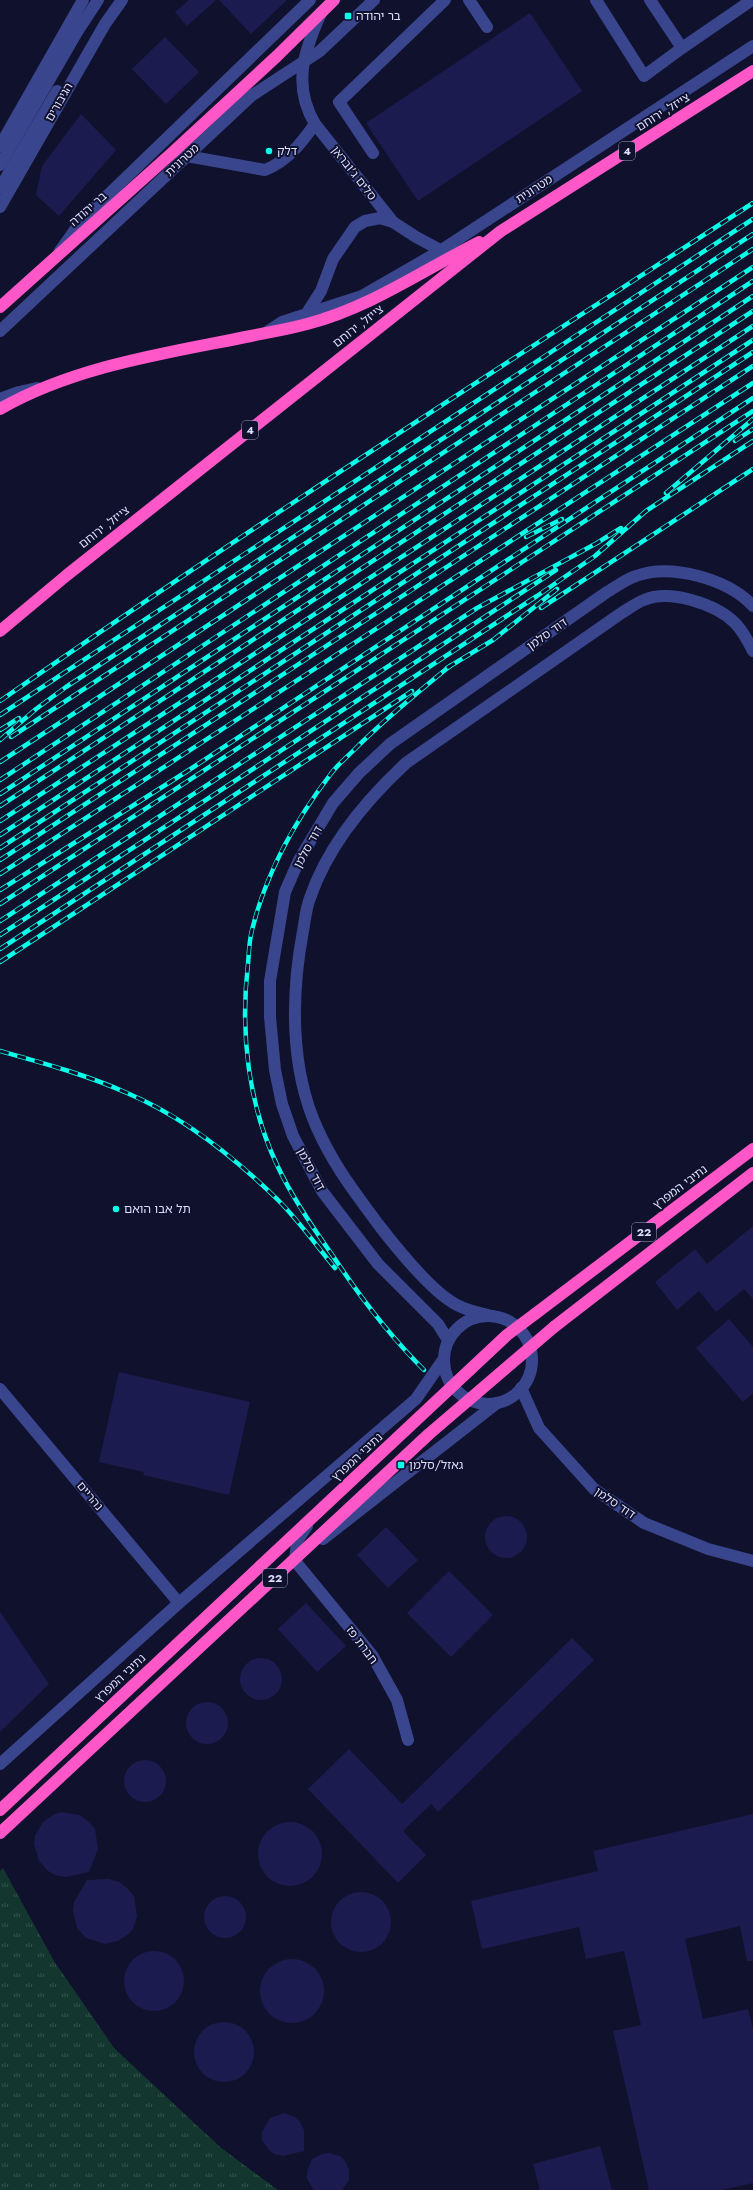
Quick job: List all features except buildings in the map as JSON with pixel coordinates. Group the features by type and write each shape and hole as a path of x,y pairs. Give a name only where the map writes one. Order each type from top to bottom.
{"highway":[{"name":"בר יהודה","path":"0,307 60,251 172,154 277,56 334,0"},
{"name":"צייזל, ירוחם","path":"0,631 79,565 501,231 753,71"},
{"path":"0,410 21,398 52,386 129,362 308,324 370,301 501,231"},
{"name":"נתיבי המפרץ","path":"0,1810 508,1335 750,1151"},
{"name":"22","path":"0,1833 429,1434 554,1327 753,1173"}],"street":[{"path":"0,146 83,0"},
{"path":"0,165 77,32 98,0"},
{"path":"0,188 77,56 113,0"},
{"name":"הגיבורים","path":"0,207 101,31 122,0"},
{"path":"60,251 82,220 310,0"},
{"name":"מטרונית","path":"0,331 251,96 304,62 331,41 374,0"},
{"path":"373,153 339,102 445,0"},
{"path":"468,0 487,27"},
{"path":"596,0 644,76 752,0"},
{"path":"650,0 682,48"},
{"name":"סלים ג'ובראן","path":"321,12 308,44 304,62 304,99 308,111 315,124 393,222"},
{"name":"מטרונית","path":"265,333 282,322 305,316 362,296 440,251 753,46"},
{"path":"238,70 277,56"},
{"path":"172,154 265,170 275,166 299,146 315,124"},
{"path":"305,316 321,291 333,259 355,227 373,219 380,218 393,222 440,251 454,255"},
{"path":"0,399 19,392 52,386"},
{"name":"דוד סלמן","path":"448,1340 438,1324 378,1264 322,1191 293,1136 282,1104 275,1070 270,1017 270,981 285,892 299,860 333,804 359,773 390,744 607,592 636,575 674,571 713,580 753,606"},
{"name":"דוד סלמן","path":"492,1316 473,1312 456,1304 440,1292 397,1248 342,1177 316,1127 306,1097 299,1067 295,1016 295,983 309,899 321,871 353,818 377,790 406,763 620,614 645,599 672,596 703,603 735,623 745,636 753,651"},
{"path":"479,1316 492,1316 505,1319 517,1326 526,1337 531,1350 532,1363 529,1377 521,1388 510,1398 497,1403 484,1404 471,1401 460,1394 451,1384 445,1373 444,1360 448,1340 456,1329 466,1321 479,1316"},
{"path":"0,1764 179,1603 416,1398 444,1360"},
{"name":"דוד סלמן","path":"521,1388 539,1428 594,1489 644,1522 708,1549 753,1561"},
{"name":"נהריים","path":"0,1389 179,1603"},
{"path":"296,1561 295,1548 302,1530 390,1452 406,1426 416,1398"},
{"path":"0,1837 296,1561 497,1403"},
{"name":"חברת פז","path":"296,1561 372,1655 397,1700 408,1740"}],"green space":[{"path":"3,1868 54,1961 114,2048 220,2147 278,2190 0,2190 0,1871"}],"railway":[{"path":"0,701 280,511 753,203"},
{"path":"0,715 753,219"},
{"path":"0,740 36,709 66,687 753,234"},
{"path":"11,737 753,249"},
{"path":"0,762 753,267"},
{"path":"0,780 753,281"},
{"path":"0,794 753,296"},
{"path":"0,806 753,311"},
{"path":"0,821 753,326"},
{"path":"0,835 753,340"},
{"path":"0,848 753,352"},
{"path":"0,860 753,366"},
{"path":"0,874 753,383"},
{"path":"0,890 189,770 753,398"},
{"path":"0,904 753,411"},
{"path":"666,493 753,419"},
{"path":"735,441 753,429"},
{"path":"0,949 537,596 595,556 646,511 753,441"},
{"path":"541,608 753,469"},
{"path":"526,537 562,519"},
{"path":"0,921 477,608 597,543 621,528"},
{"path":"0,935 556,570"},
{"path":"447,668 493,640 557,589"},
{"path":"424,1370 387,1329 354,1286 318,1235 290,1190 278,1167 268,1143 253,1093 246,1042 245,1016 250,938 252,930 273,868 293,830 317,793 339,764 390,716 450,666"},
{"path":"0,962 412,691"},
{"path":"0,730 19,718"},
{"path":"0,1051 65,1070 112,1087 148,1103 188,1126 226,1154 278,1200 300,1224 335,1268"}],"place":[{"name":"בר יהודה","path":"348,16"},
{"name":"דלק","path":"269,151"},
{"name":"תל אבו הואם","path":"116,1209"},
{"name":"גאזל/סלמן","path":"401,1465"}]}
